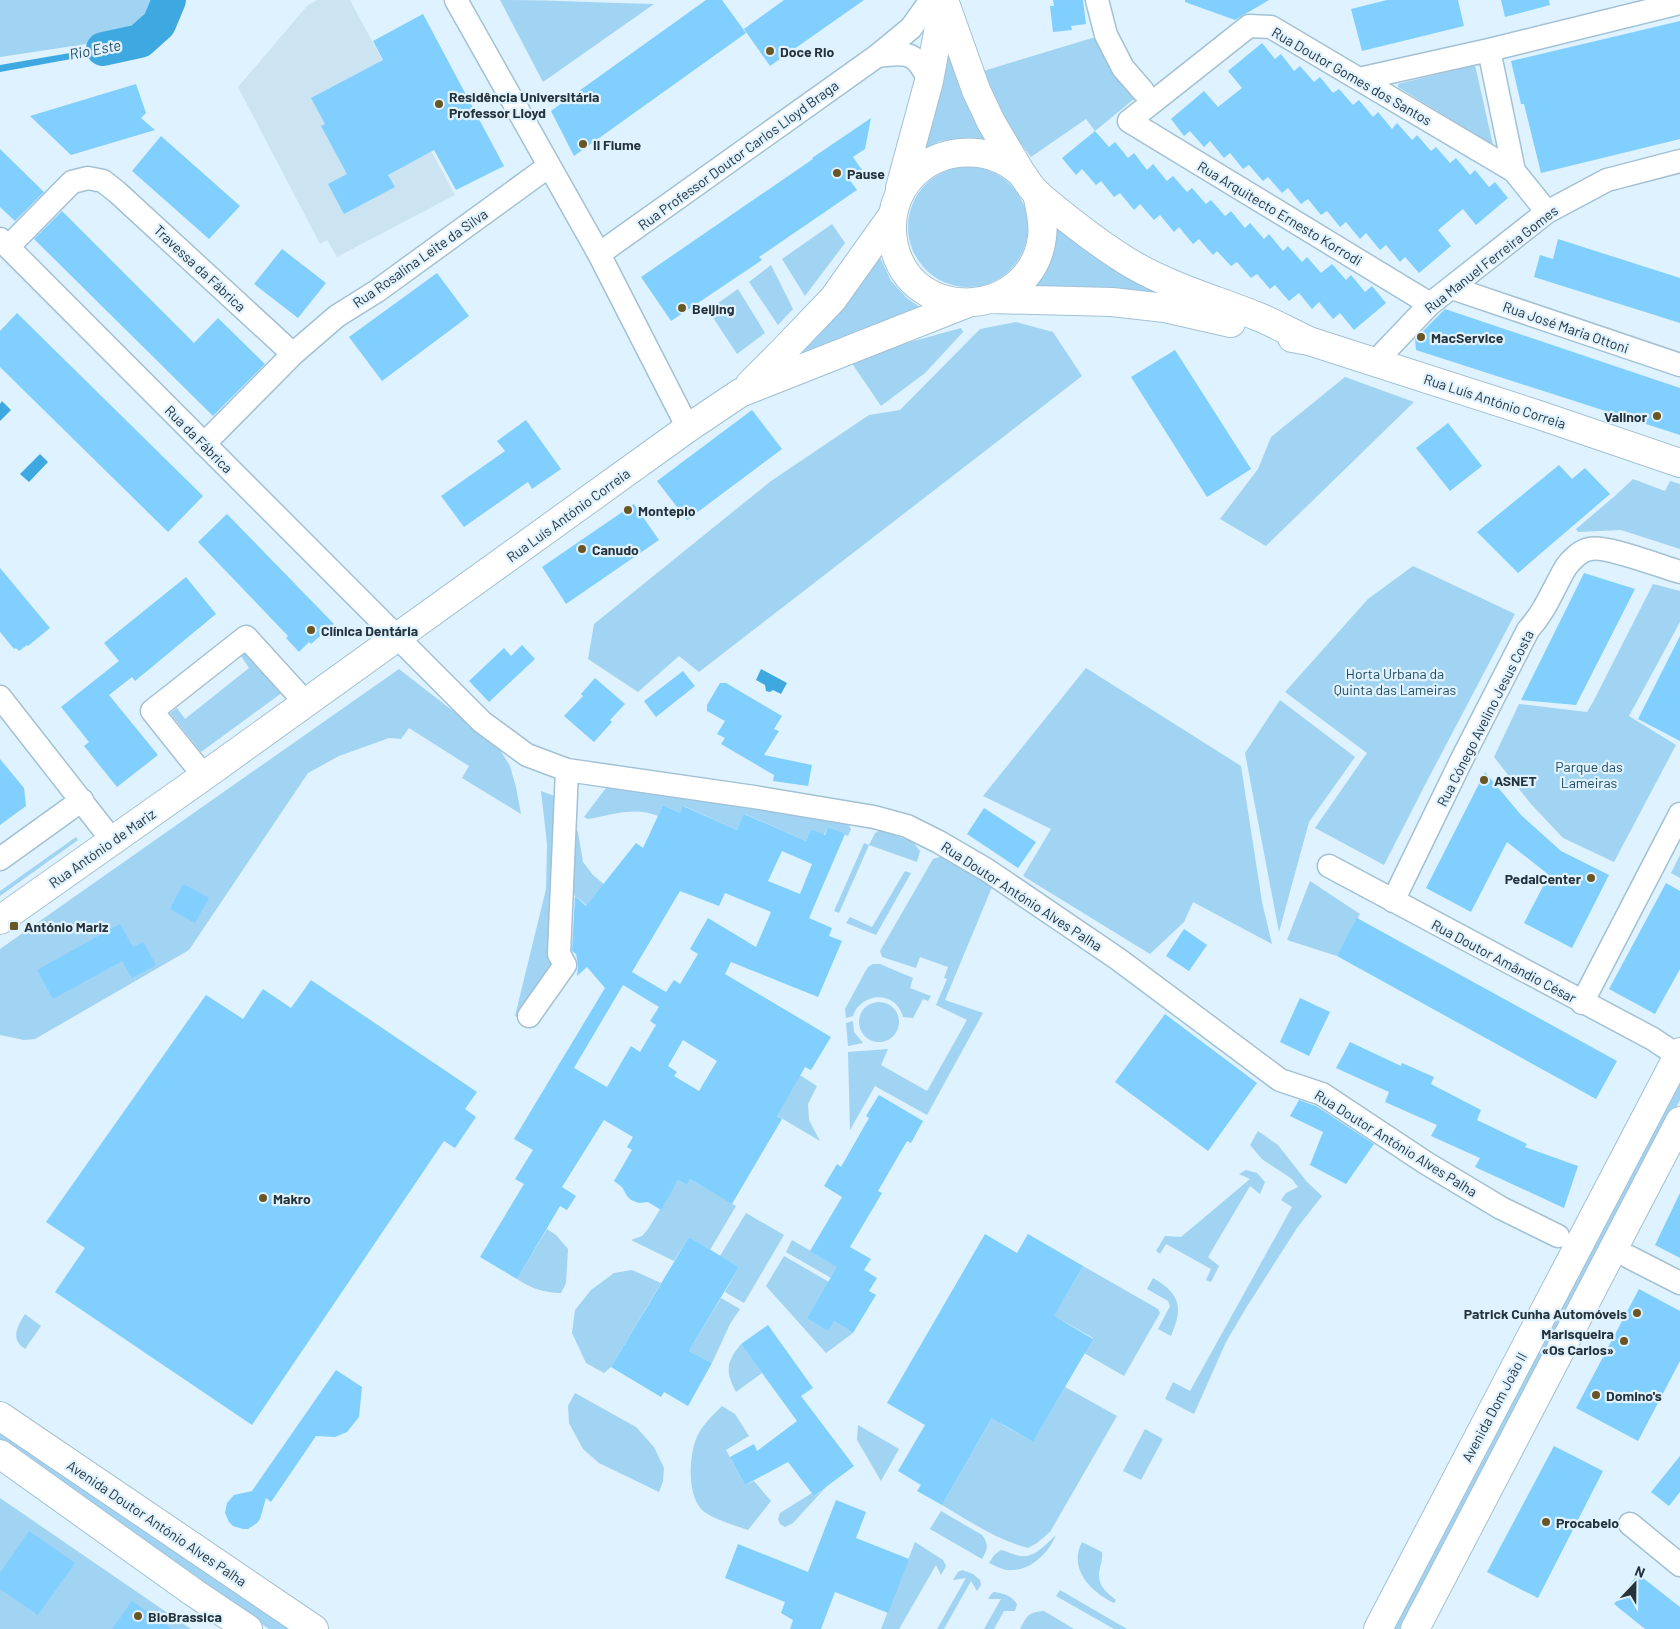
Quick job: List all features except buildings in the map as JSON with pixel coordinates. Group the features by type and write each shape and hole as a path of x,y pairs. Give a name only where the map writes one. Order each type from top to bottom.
{"street":[{"path":"456,0 598,254 688,428"},
{"name":"Rua Professor Doutor Carlos Lloyd Braga","path":"598,254 877,56 911,28 932,0"},
{"path":"944,0 976,90 991,122 1030,184 1043,222 1042,236 1035,261 1021,281 1005,293 980,301 950,301 934,296 919,286 900,263 894,248 892,234 896,205 929,81 944,0"},
{"path":"1098,0 1106,35 1123,68 1143,91"},
{"path":"1360,79 1489,50 1680,3"},
{"name":"Rua Doutor Gomes dos Santos","path":"1129,121 1249,26 1271,27 1514,171 1547,212"},
{"path":"1489,50 1514,171"},
{"name":"Rua Professor Doutor Carlos Lloyd Braga","path":"877,56 900,53 914,58 923,66 929,81"},
{"name":"Rua Arquitecto Ernesto Korrodi","path":"1129,121 1430,304"},
{"path":"896,205 909,179 922,166 933,160 956,153 968,152 995,157 1030,184"},
{"name":"Rua Manuel Ferreira Gomes","path":"1374,363 1430,304 1547,212 1607,180 1680,161"},
{"name":"Rua Rosalina Leite da Silva","path":"293,354 337,316 377,291 549,166"},
{"name":"Travessa da Fábrica","path":"4,243 72,182 88,178 103,181 293,354"},
{"name":"Rua Luís António Correia","path":"1030,184 1092,238 1136,266 1204,298 1259,317 1308,341"},
{"name":"Rua Luís António Correia","path":"398,638 688,428 740,393 833,298 896,205"},
{"name":"Rua da Fábrica","path":"4,243 398,638"},
{"name":"Rua José Maria Ottoni","path":"1452,288 1680,365"},
{"name":"Rua Luís António Correia","path":"740,393 980,301 1112,302 1165,308 1220,319 1265,332 1308,341 1539,415 1680,463"},
{"path":"204,444 293,354"},
{"name":"Rua Cónego Avelino Jesus Costa","path":"1394,901 1462,759 1528,630 1540,616 1567,565 1580,553 1591,548 1607,550 1680,572"},
{"path":"204,776 152,711 246,637 306,703"},
{"name":"Rua António de Mariz","path":"0,920 398,638"},
{"name":"Rua Doutor António Alves Palha","path":"398,638 482,722 527,755 567,770 754,797 874,817 907,826 940,842 987,870 1118,959 1280,1080 1322,1094 1426,1163 1501,1208 1558,1236"},
{"path":"0,696 112,840"},
{"path":"529,1016 565,965 559,954 567,770"},
{"path":"0,859 82,800"},
{"path":"1582,1003 1680,814"},
{"name":"Rua Doutor Amândio César","path":"1329,866 1679,1054"},
{"name":"Avenida Dom João II","path":"1378,1629 1679,1054"},
{"path":"1415,1629 1680,1121"},
{"path":"1629,1257 1680,1283"},
{"name":"Avenida Doutor António Alves Palha","path":"0,1416 314,1629"},
{"path":"0,1454 248,1629"},
{"path":"1630,1524 1680,1565"}],"shaded area":[{"path":"317,0 350,0 455,195 337,257 327,240 320,244 238,87 307,6"}],"green space":[{"path":"0,0 163,0 152,21 133,37 0,57"},
{"path":"500,0 538,0 654,4 543,82"},
{"path":"1099,36 1110,61 1134,99 1095,131 1086,119 1031,157 1008,126 980,72"},
{"path":"948,50 966,100 992,146 962,139 940,141 919,153"},
{"path":"1475,65 1493,145 1398,87 1398,84"},
{"path":"968,167 980,168 991,172 1001,177 1010,185 1018,194 1023,204 1027,215 1027,239 1023,250 1018,260 1010,269 1001,277 991,282 980,286 968,287 956,286 945,282 935,277 926,269 918,260 913,250 909,239 908,227 909,215 913,204 918,194 926,185 935,177 945,172 956,168"},
{"path":"1050,218 1193,308 1023,296"},
{"path":"832,224 845,243 805,296 782,259"},
{"path":"876,249 891,281 907,298 928,313 761,378"},
{"path":"771,265 793,309 778,325 749,282"},
{"path":"738,289 765,333 737,354 708,310"},
{"path":"1016,322 1053,332 1082,376 699,672 679,656 638,692 588,659 594,624 771,481 869,415 900,410 980,329"},
{"path":"961,328 963,332 925,373 881,406 849,359"},
{"path":"1345,377 1414,402 1266,546 1220,519 1258,469 1271,437"},
{"path":"1633,479 1665,491 1670,481 1680,484 1680,549 1621,530 1578,532 1576,529"},
{"name":"Horta Urbana da Quinta das Lameiras","path":"1413,566 1515,614 1384,865 1315,828 1367,753 1285,692 1368,599"},
{"name":"Parque das Lameiras","path":"1653,584 1680,591 1680,622 1629,716 1676,745 1614,862 1563,838 1531,804 1494,757 1519,704 1587,712"},
{"path":"247,652 283,692 201,752 170,713 177,708 185,719 249,668 241,656"},
{"path":"1086,668 1241,766 1262,902 1272,944 1193,902 1184,922 1150,954 1023,876 1051,829 983,796"},
{"path":"399,669 497,745 510,766 521,814 462,778 469,766 409,728 401,739 389,738 339,756 308,773 189,950 35,1039 24,1040 0,1035 0,949"},
{"path":"1280,700 1355,757 1309,822 1279,932 1245,753"},
{"path":"609,784 841,820 848,824 851,829 848,836 828,827 824,835 811,829 806,841 745,814 737,830 684,806 680,813 663,805 658,816 649,813 632,812 588,819 584,817"},
{"path":"541,791 560,798 555,965 521,1017 515,1016 546,889 547,844"},
{"path":"575,828 578,832 583,862 593,875 612,891 595,912 564,887"},
{"path":"881,830 913,842 920,851 917,862 869,845 875,833"},
{"path":"76,837 78,840 0,896 0,891"},
{"path":"864,843 869,845 839,913 834,911"},
{"path":"1680,855 1680,878 1671,873"},
{"path":"942,856 992,887 945,1000 983,1013 927,1115 875,1086 850,1130 848,1052 888,1049 881,1065 927,1091 967,1020 936,1005 947,979 944,978 948,967 920,957 916,968 882,957 880,951 933,859"},
{"path":"905,871 911,873 876,935 846,923 850,917 872,927"},
{"path":"1310,881 1360,914 1337,956 1287,940"},
{"path":"873,964 880,964 913,978 910,988 931,996 928,1001 923,999 913,1018 903,1017 899,1008 893,1002 886,998 878,997 863,1002 853,1016 846,1018 845,1009 868,967"},
{"path":"883,1002 890,1005 896,1011 899,1022 898,1030 890,1039 883,1042 875,1042 868,1039 860,1030 859,1018 862,1011 871,1003"},
{"path":"853,1021 854,1032 863,1043 848,1046 846,1023"},
{"path":"1680,1068 1680,1100 1402,1629 1385,1629"},
{"path":"795,1072 817,1086 808,1104 809,1120 820,1141 771,1112"},
{"path":"1258,1131 1278,1145 1307,1182 1322,1196 1297,1228 1226,1342 1194,1414 1165,1399 1173,1382 1190,1391 1292,1207 1281,1200 1286,1193 1298,1187 1292,1179 1262,1159 1250,1145"},
{"path":"1246,1170 1257,1173 1265,1182 1260,1194 1250,1186 1208,1257 1219,1266 1211,1282 1206,1280 1211,1269 1166,1244 1160,1254 1156,1251 1165,1236 1181,1237 1250,1179 1239,1174"},
{"path":"690,1179 736,1206 710,1250 689,1237 674,1261 631,1240 642,1236 648,1229 678,1180 687,1185"},
{"path":"746,1213 784,1235 744,1303 725,1292 739,1267 720,1256"},
{"path":"547,1229 556,1235 568,1249 566,1283 561,1293 538,1289 517,1279"},
{"path":"792,1240 838,1267 831,1278 786,1252"},
{"path":"784,1256 829,1282 807,1318 834,1321 853,1333 826,1353 766,1286"},
{"path":"1083,1266 1158,1309 1160,1313 1124,1376 1084,1353 1093,1338 1063,1321 1042,1336"},
{"path":"632,1270 661,1283 611,1367 604,1373 586,1363 572,1333 575,1310 591,1290 614,1273"},
{"path":"1153,1278 1169,1290 1177,1302 1177,1317 1171,1336 1158,1329 1170,1306 1168,1301 1147,1289"},
{"path":"721,1298 740,1309 730,1324 712,1363 689,1351"},
{"path":"25,1314 41,1326 25,1349 20,1345 16,1333"},
{"path":"741,1344 762,1373 736,1392 730,1378 729,1367 732,1356"},
{"path":"1065,1387 1117,1416 1050,1532 1028,1548 994,1535 942,1505 998,1408 1003,1425 1033,1442"},
{"path":"575,1393 636,1427 654,1447 664,1468 663,1481 659,1492 599,1463 583,1449 569,1423 568,1406"},
{"path":"722,1406 735,1414 749,1436 726,1450 745,1485 754,1481 771,1501 748,1530 724,1522 702,1510 697,1503 692,1486 691,1466 696,1439 704,1425"},
{"path":"858,1425 899,1449 881,1481 857,1440"},
{"path":"0,1428 296,1629 269,1629 0,1446"},
{"path":"1145,1429 1163,1439 1141,1480 1123,1471"},
{"path":"826,1487 793,1523 785,1527 780,1524 778,1519 780,1513 812,1493 815,1496"},
{"path":"0,1498 191,1629 0,1629"},
{"path":"941,1511 982,1535 987,1547 982,1559 930,1529"},
{"path":"1056,1535 1044,1554 1026,1567 1009,1570 989,1563 994,1555 1001,1550 1020,1556 1035,1553"},
{"path":"915,1542 943,1560 946,1566 941,1575 936,1565 899,1629 881,1629"},
{"path":"1082,1542 1102,1552 1099,1578 1106,1592 1116,1600 1114,1603 1097,1593 1084,1578 1078,1561 1078,1552"},
{"path":"962,1570 973,1574 980,1580 981,1585 977,1591 971,1581 944,1629 937,1629 966,1578 953,1580 958,1572"},
{"path":"1060,1590 1127,1629 1114,1629 1056,1596"},
{"path":"994,1592 1007,1595 1017,1604 1015,1611 1004,1611 994,1629 984,1629 1001,1599 988,1599"},
{"path":"1044,1611 1074,1629 1020,1629 1029,1615 1034,1612"}],"water":[{"path":"169,0 182,0 167,27 148,45 0,72 0,65 140,41 159,24"},
{"path":"2,401 11,410 0,421 0,404"},
{"path":"40,454 48,462 29,482 20,474"},
{"path":"761,669 787,683 781,694 773,690 770,692 766,691 765,685 756,680"}],"waterway":[{"name":"Rio Este","path":"103,49 140,41 159,24 169,0"}],"place":[{"name":"Doce Rio","path":"770,51"},
{"name":"Residência Universitária Professor Lloyd","path":"439,104"},
{"name":"Il Fiume","path":"583,144"},
{"name":"Pause","path":"837,173"},
{"name":"Beijing","path":"682,308"},
{"name":"MacService","path":"1421,337"},
{"name":"Valinor","path":"1657,416"},
{"name":"Montepio","path":"628,510"},
{"name":"Canudo","path":"582,549"},
{"name":"Clínica Dentária","path":"311,630"},
{"name":"ASNET","path":"1484,780"},
{"name":"PedalCenter","path":"1591,878"},
{"name":"António Mariz","path":"14,926"},
{"name":"Makro","path":"263,1198"},
{"name":"Patrick Cunha Automóveis","path":"1637,1313"},
{"name":"Marisqueira «Os Carlos»","path":"1624,1341"},
{"name":"Domino's","path":"1596,1395"},
{"name":"Procabelo","path":"1546,1522"},
{"name":"BioBrassica","path":"138,1616"}]}
